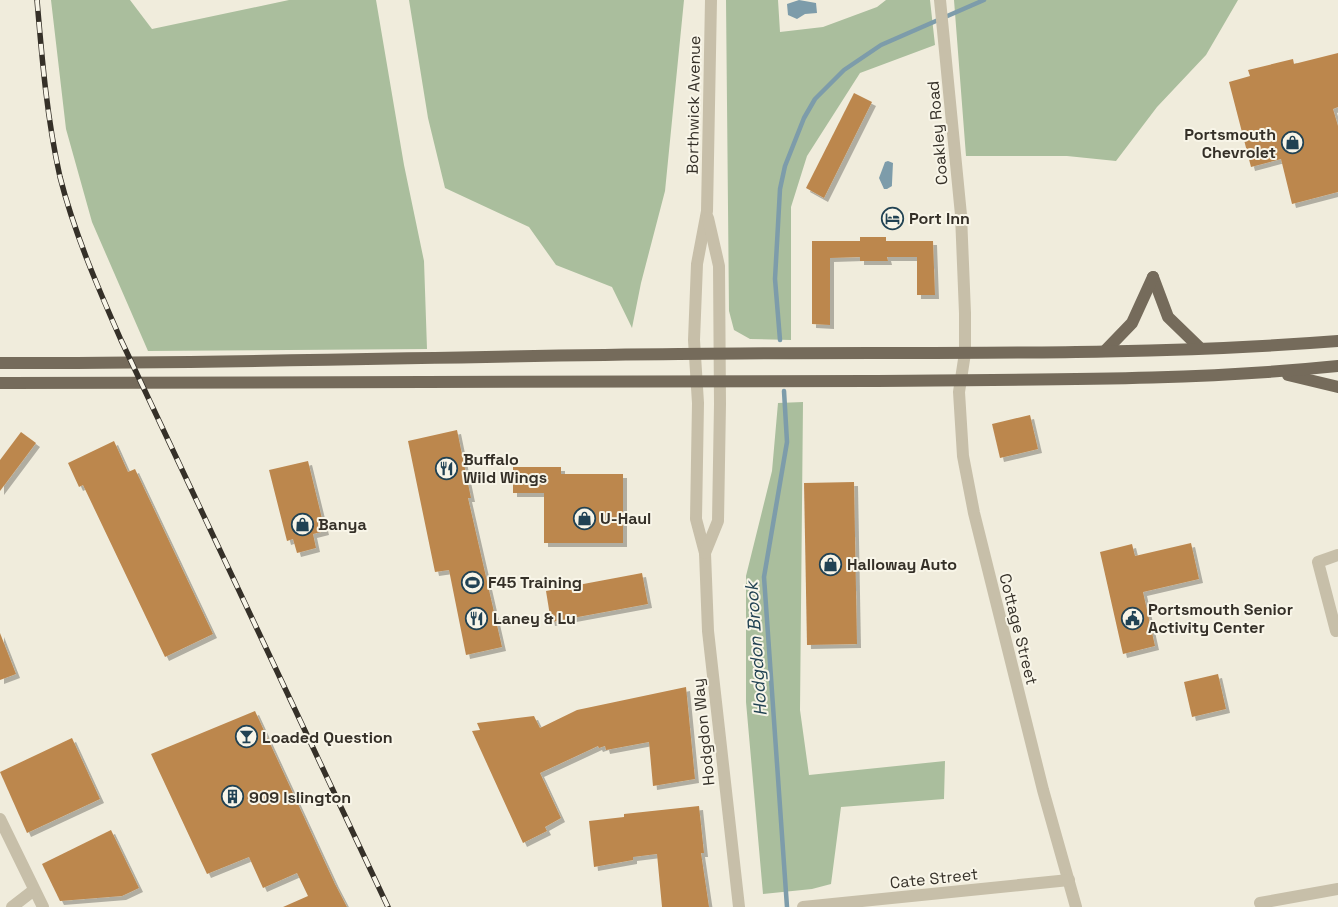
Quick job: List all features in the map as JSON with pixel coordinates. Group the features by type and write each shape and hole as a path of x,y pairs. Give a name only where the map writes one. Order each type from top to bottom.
{"main road":[{"path":"1105,351 1132,323 1153,277 1168,317 1200,348"},
{"path":"0,363 418,360 695,354 965,354 1200,348 1338,341"},
{"path":"0,383 720,382 1137,378 1338,366"},
{"path":"1261,371 1303,378 1338,387"}],"street":[{"name":"Borthwick Avenue","path":"696,382 698,264 707,211 711,0"},
{"name":"Coakley Road","path":"940,0 961,215 966,313 965,354"},
{"name":"Borthwick Avenue","path":"707,211 718,266 720,382"},
{"name":"Cottage Street","path":"965,354 959,392 963,456 974,513 1043,790 1076,907"},
{"name":"Hodgdon Way","path":"696,382 696,519 705,553 708,631 739,907"},
{"name":"Hodgdon Way","path":"705,553 718,521 720,382"},
{"path":"1336,631 1318,562 1338,555"},
{"path":"0,819 43,907"},
{"name":"Cate Street","path":"803,907 1069,880"},
{"path":"1260,903 1338,888"},
{"path":"12,907 34,890"}],"green space":[{"path":"51,0 130,0 152,29 289,0 376,0 404,165 424,261 427,349 148,351 92,222 66,129"},
{"path":"409,0 684,0 665,191 641,283 632,328 612,287 556,265 529,227 445,188 428,118"},
{"path":"726,0 778,0 780,32 823,27 877,7 886,0 930,0 935,45 860,73 807,156 791,207 791,340 750,339 734,330 729,311"},
{"path":"954,0 1238,0 1206,55 1157,107 1116,161 1067,156 966,156"},
{"path":"803,402 800,710 809,775 945,761 944,799 841,807 831,884 812,889 763,894 746,702 746,576 772,471 778,403"}],"water":[{"path":"799,0 816,3 817,13 805,14 797,19 788,15 787,4"},
{"path":"885,162 893,163 892,186 884,189 879,178"}],"building":[{"name":"Portsmouth Chevrolet","path":"1338,53 1338,107 1333,109 1338,126 1338,192 1292,204 1281,159 1251,167 1229,82 1250,76 1248,70 1293,59 1294,64"},
{"path":"854,93 872,102 824,198 806,188"},
{"path":"860,237 886,237 886,241 933,241 935,295 917,295 917,257 887,257 888,261 860,261 860,257 830,258 830,325 812,324 812,241 860,241"},
{"path":"1030,415 1038,449 1000,458 992,424"},
{"path":"457,430 471,498 468,498 502,647 466,655 449,570 435,572 408,441"},
{"path":"21,432 36,443 0,491 0,460"},
{"path":"114,441 128,472 135,469 213,634 165,657 83,485 79,487 68,463"},
{"path":"308,461 325,531 313,534 316,548 297,553 293,539 287,541 269,470"},
{"name":"U-Haul","path":"513,467 561,467 561,474 623,474 623,543 544,543 544,493 513,493"},
{"name":"Halloway Auto","path":"854,482 857,644 807,645 804,483"},
{"name":"Portsmouth Senior Activity Center","path":"1191,543 1199,579 1143,592 1155,646 1123,654 1100,552 1132,544 1135,556"},
{"name":"U-Haul","path":"642,573 648,604 551,622 546,591"},
{"path":"0,633 16,674 0,680"},
{"path":"1218,674 1226,709 1192,717 1184,682"},
{"path":"686,687 695,779 653,786 649,742 606,750 605,746 599,748 598,746 540,773 561,818 545,827 547,831 523,843 472,731 480,730 477,723 534,716 540,728 577,710"},
{"name":"909 Islington","path":"255,711 347,907 283,907 308,896 297,873 263,888 249,857 207,874 151,754"},
{"path":"72,738 100,799 27,833 0,772"},
{"path":"699,806 704,853 701,853 709,907 662,907 657,854 633,857 633,860 594,867 589,821 624,817 624,814"},
{"path":"111,830 139,888 122,896 60,901 42,864"}],"waterway":[{"name":"Hodgdon Brook","path":"780,340 775,279 780,189 785,166 804,118 815,99 844,70 881,45 984,0"},
{"name":"Hodgdon Brook","path":"784,391 787,442 764,577 787,907"}],"railway":[{"path":"37,0 55,155 72,218 87,260 121,340 388,907"}],"place":[{"name":"Portsmouth Chevrolet","path":"1292,143"},
{"name":"Port Inn","path":"893,218"},
{"name":"Buffalo Wild Wings","path":"447,468"},
{"name":"U-Haul","path":"584,518"},
{"name":"Banya","path":"302,524"},
{"name":"Halloway Auto","path":"831,564"},
{"name":"F45 Training","path":"472,582"},
{"name":"Laney & Lu","path":"477,618"},
{"name":"Portsmouth Senior Activity Center","path":"1132,618"},
{"name":"Loaded Question","path":"246,737"},
{"name":"909 Islington","path":"233,797"}]}
